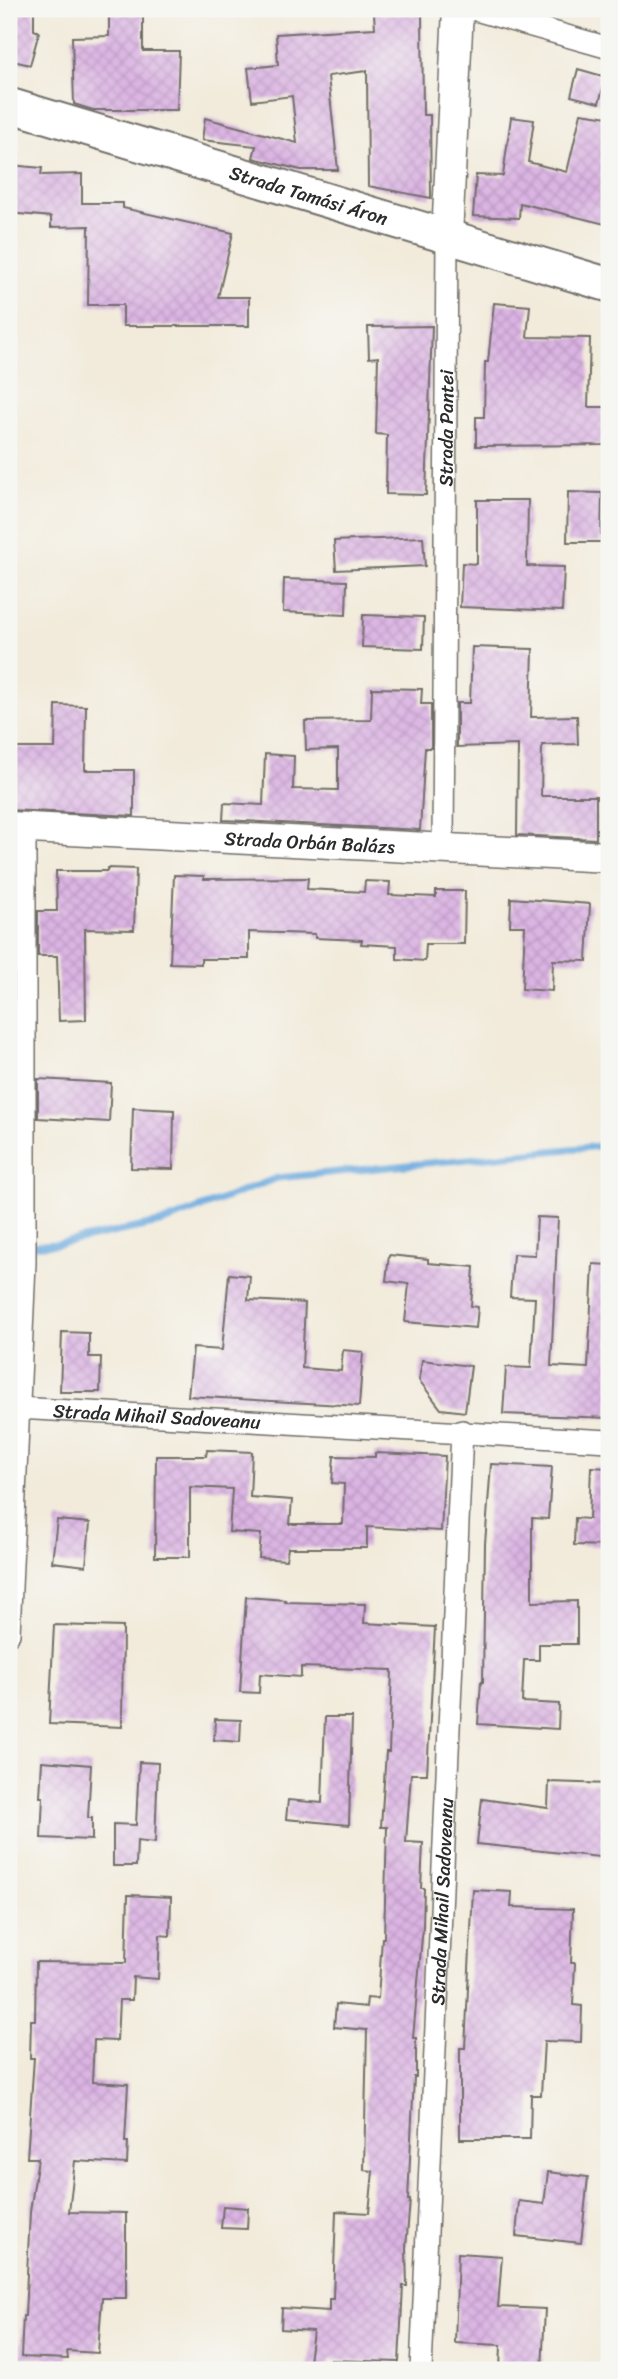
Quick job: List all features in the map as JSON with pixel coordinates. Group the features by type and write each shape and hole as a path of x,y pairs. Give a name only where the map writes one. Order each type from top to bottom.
{"main road":[{"name":"Strada Pantei","path":"447,237 458,9"},
{"name":"Strada Tamási Áron","path":"9,105 609,285"},
{"name":"Strada Orbán Balázs","path":"17,828 609,857"}],"street":[{"path":"472,9 609,48"},
{"name":"Strada Pantei","path":"443,848 447,237"},
{"path":"9,1634 25,1263 17,828"},
{"name":"Strada Mihail Sadoveanu","path":"18,1408 609,1441"},
{"name":"Strada Mihail Sadoveanu","path":"421,2370 463,1431"}],"building":[{"path":"9,9 34,9 34,30 39,32 30,65 9,60"},
{"path":"109,9 143,9 143,51 179,51 177,110 93,110 74,104 72,37 109,36"},
{"path":"422,11 423,115 430,115 431,198 368,186 367,71 328,76 338,170 301,170 253,158 256,146 202,140 205,118 297,143 292,96 252,101 248,68 278,65 276,34 375,28 374,14"},
{"path":"578,69 606,77 599,103 571,96"},
{"path":"581,113 609,117 609,225 520,203 519,218 473,216 476,175 503,176 511,117 534,120 528,162 567,172"},
{"path":"9,165 42,168 41,175 82,174 82,203 123,203 123,208 233,233 218,297 249,297 249,326 123,326 123,305 88,305 89,226 51,227 51,217 9,213"},
{"path":"494,303 530,306 527,337 590,338 588,407 609,407 609,445 476,446 476,417 484,417 485,362 488,362"},
{"path":"432,326 426,495 386,494 387,435 376,434 378,357 369,358 368,327"},
{"path":"568,492 602,493 601,542 567,542"},
{"path":"477,500 528,500 527,566 564,567 562,611 460,607 462,563 477,564"},
{"path":"423,537 425,566 336,570 334,541"},
{"path":"284,579 347,581 346,615 283,612"},
{"path":"363,615 424,617 423,649 362,647"},
{"path":"472,647 533,649 531,717 577,716 578,744 542,745 541,796 596,796 596,839 517,835 518,745 457,747 457,703 470,703"},
{"path":"372,688 422,689 421,704 431,704 431,748 425,748 420,830 223,820 224,803 263,805 265,754 294,756 293,789 338,790 338,749 306,750 305,721 371,720"},
{"path":"56,705 86,706 85,770 134,770 134,816 9,810 9,748 55,748"},
{"path":"107,868 136,869 134,930 85,929 86,1020 59,1021 57,956 38,956 38,911 57,911 56,871 107,871"},
{"path":"174,875 204,876 204,879 308,878 307,889 364,892 365,881 390,882 389,895 436,897 436,891 465,891 464,944 426,944 425,961 397,959 397,946 361,944 362,940 315,938 315,934 249,932 249,959 201,959 201,964 170,963"},
{"path":"511,898 590,904 587,961 553,960 552,991 522,989 525,926 510,926"},
{"path":"38,1079 111,1083 109,1122 38,1118"},
{"path":"133,1108 174,1110 173,1169 131,1168"},
{"path":"537,1217 558,1218 551,1366 588,1368 593,1264 609,1265 609,1418 503,1414 506,1367 531,1368 535,1298 510,1297 513,1254 535,1255"},
{"path":"389,1255 428,1259 428,1263 474,1267 471,1306 478,1307 476,1328 405,1322 409,1284 386,1281"},
{"path":"229,1274 250,1276 248,1300 305,1303 302,1368 341,1371 343,1350 363,1352 359,1406 188,1396 193,1348 222,1350"},
{"path":"62,1332 89,1333 89,1357 101,1357 100,1392 60,1392"},
{"path":"422,1360 471,1366 465,1412 441,1409 419,1380"},
{"path":"207,1450 252,1452 250,1497 292,1500 290,1524 343,1524 344,1484 332,1483 334,1456 375,1457 375,1453 445,1456 441,1531 367,1527 367,1548 288,1548 286,1560 259,1558 261,1534 229,1532 232,1489 190,1487 190,1557 155,1557 156,1456 206,1456"},
{"path":"491,1464 552,1467 548,1519 532,1518 532,1602 577,1601 577,1644 539,1644 539,1660 524,1660 522,1702 559,1704 558,1729 478,1724 483,1682 485,1544"},
{"path":"591,1467 609,1468 609,1546 574,1545 575,1518 589,1519"},
{"path":"57,1520 90,1523 86,1566 52,1562"},
{"path":"246,1597 285,1602 365,1604 364,1623 435,1627 427,1774 411,1774 406,1842 423,1843 421,1888 424,1888 413,2038 416,2038 416,2077 408,2200 407,2286 403,2286 399,2362 330,2360 328,2370 308,2370 313,2331 281,2329 282,2308 329,2311 329,2299 333,2299 336,2211 369,2213 373,2171 364,2170 367,2030 334,2027 336,2004 366,2007 367,1998 378,1999 384,1938 387,1827 381,1827 386,1752 389,1752 392,1670 301,1667 301,1677 260,1674 259,1693 240,1692"},
{"path":"54,1625 123,1627 122,1727 49,1724"},
{"path":"325,1717 352,1717 349,1825 286,1819 288,1800 322,1803"},
{"path":"215,1719 241,1720 240,1742 214,1740"},
{"path":"42,1761 91,1765 88,1818 92,1818 92,1840 41,1838"},
{"path":"139,1762 158,1763 155,1843 137,1841 136,1866 113,1866 113,1824 136,1825"},
{"path":"549,1782 609,1784 609,1858 477,1844 482,1799 548,1808"},
{"path":"473,1890 512,1892 511,1907 573,1909 573,2005 582,2006 581,2042 544,2041 541,2095 531,2095 530,2139 460,2139 460,2048 465,2048"},
{"path":"128,1895 171,1897 170,1936 160,1935 158,1979 133,1977 132,2000 119,2000 117,2041 94,2040 92,2082 128,2084 125,2142 128,2142 127,2164 75,2161 69,2212 126,2213 126,2298 102,2298 98,2353 67,2351 68,2359 21,2357 30,2212 38,2158 27,2158 34,2058 30,2058 31,2020 35,2020 36,1962 126,1963"},
{"path":"548,2172 588,2177 581,2243 516,2236 519,2201 544,2204"},
{"path":"223,2206 248,2208 247,2229 221,2228"},
{"path":"458,2253 502,2256 498,2307 545,2309 542,2370 500,2370 501,2345 455,2343"}],"waterway":[{"path":"9,1247 58,1244 164,1222 277,1178 600,1146 609,1142"}]}
